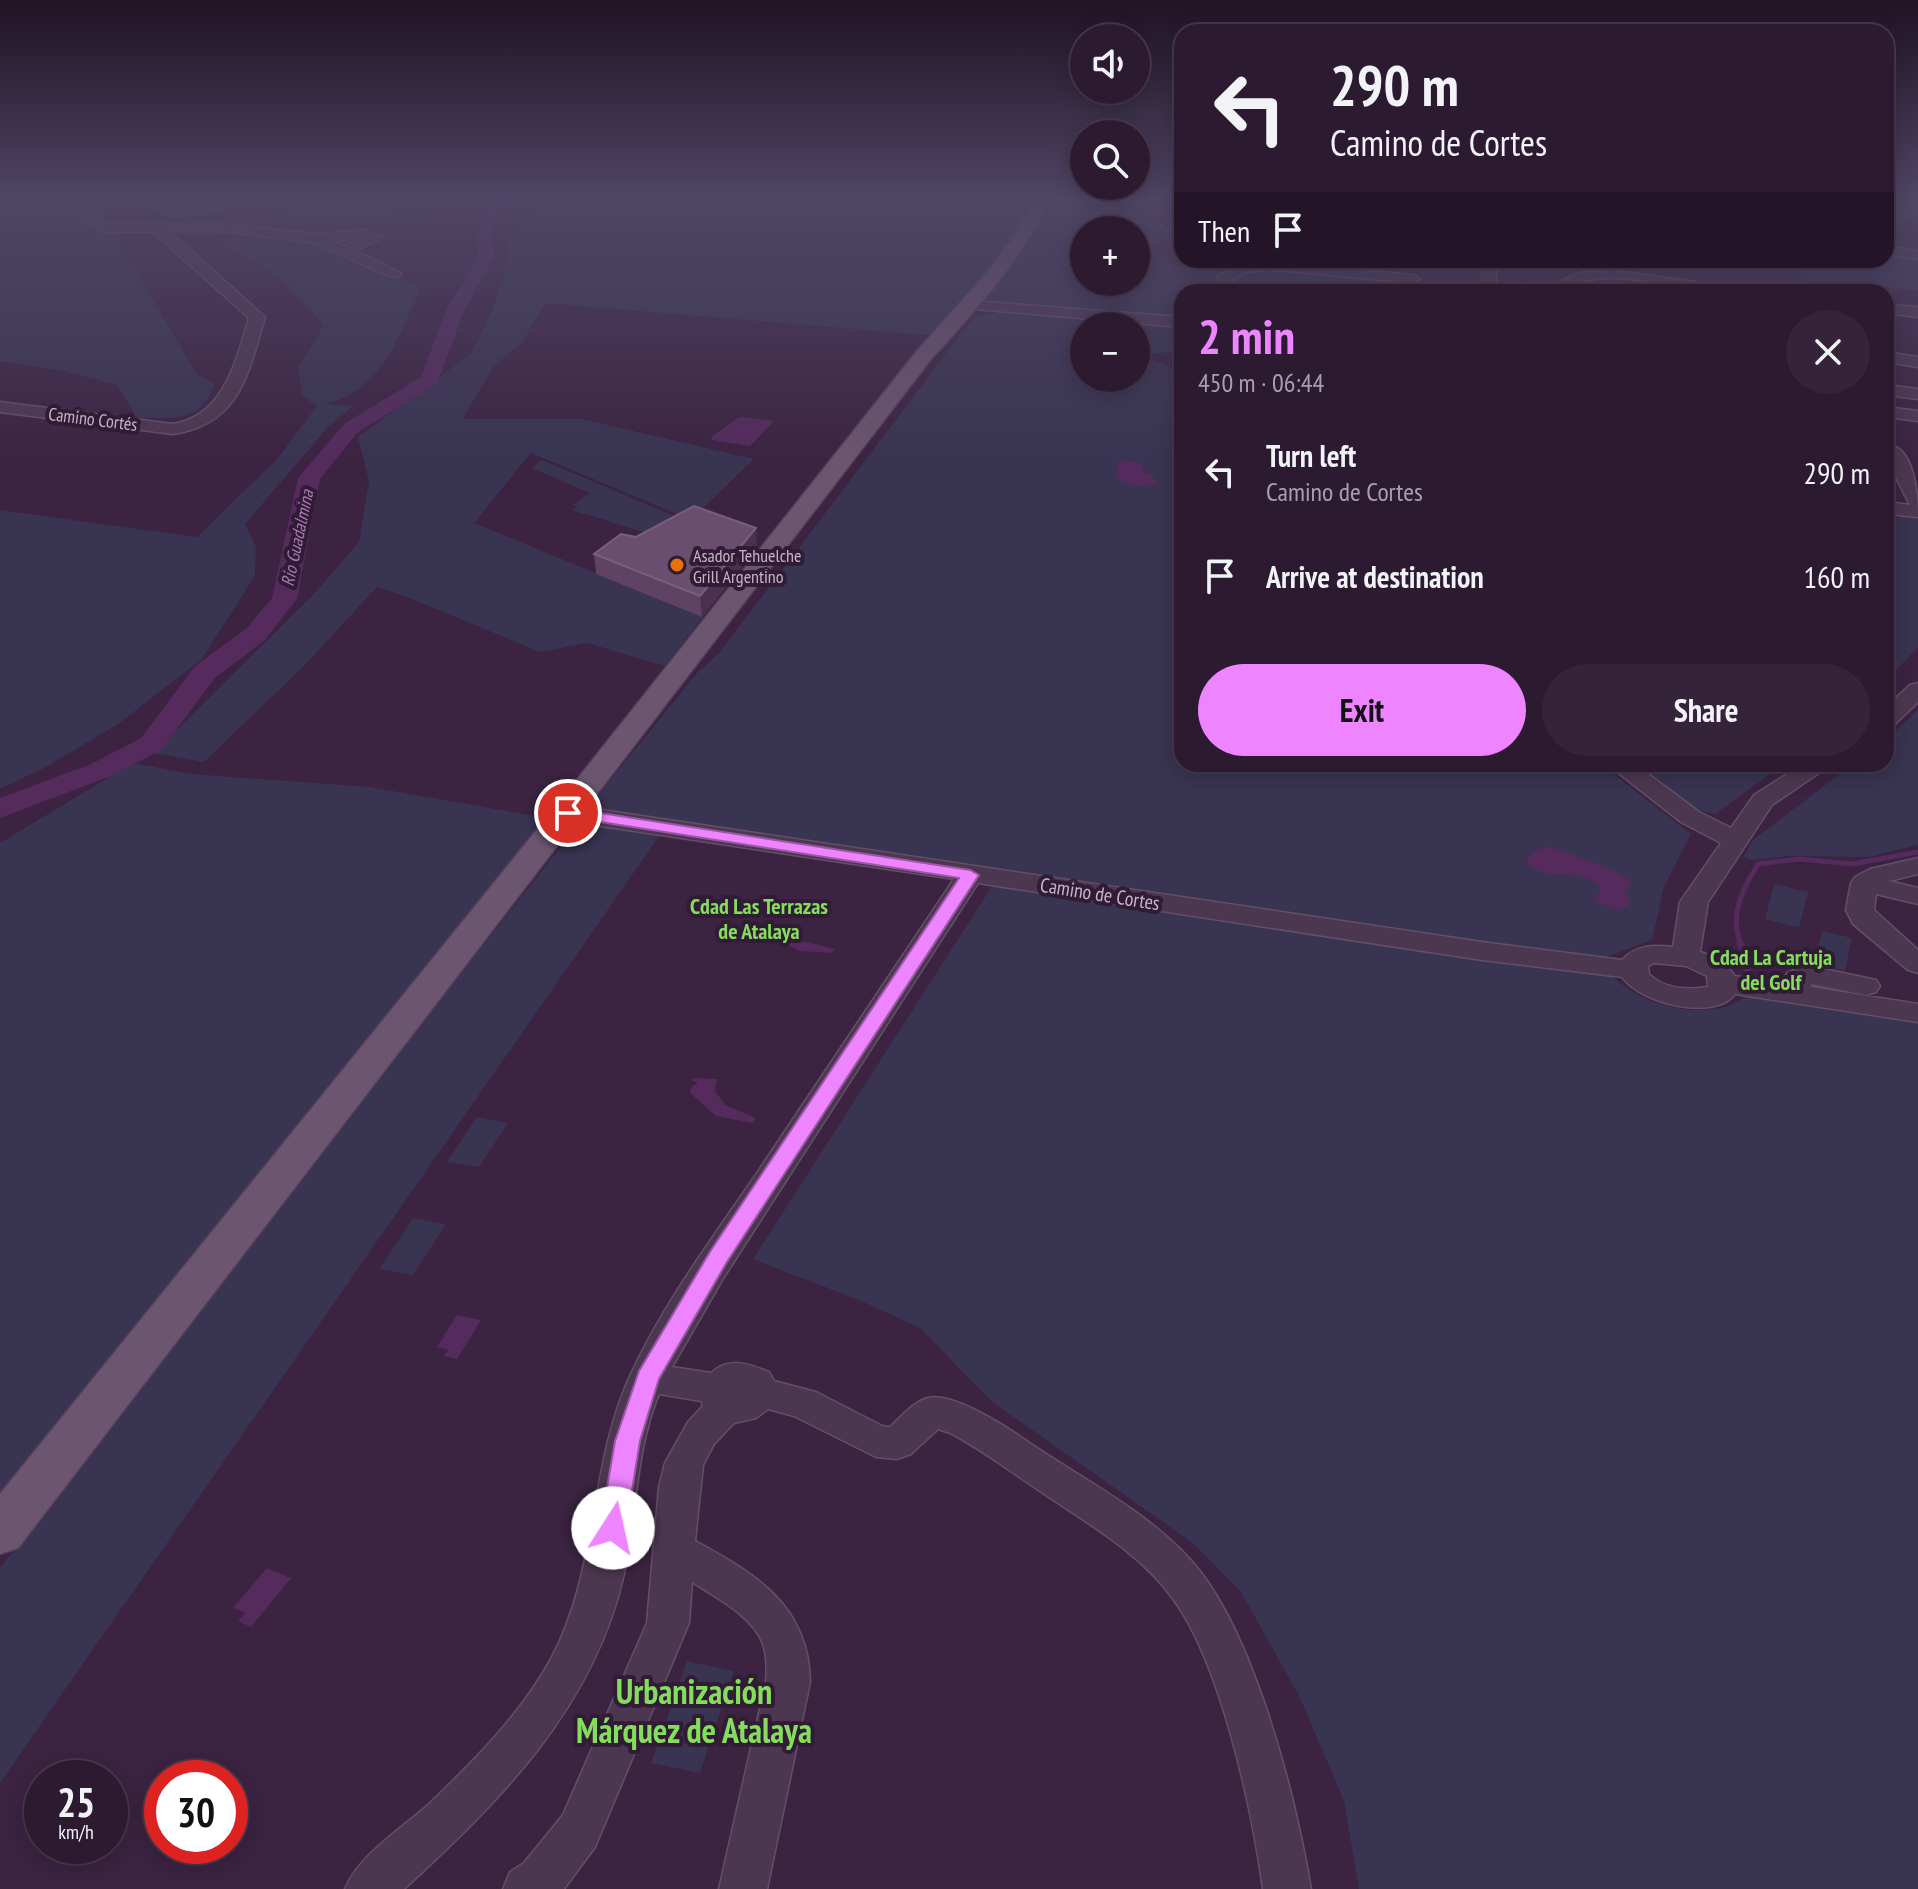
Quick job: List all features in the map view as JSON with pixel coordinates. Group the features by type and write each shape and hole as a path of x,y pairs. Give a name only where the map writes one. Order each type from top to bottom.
{"main road":[{"path":"0,1532 568,813 924,355 984,286"}],"street":[{"name":"Camino Cortés","path":"0,407 72,419 187,428 221,405 233,389 257,317 222,286"},
{"path":"970,305 1174,321"},
{"path":"1894,310 1918,312"},
{"path":"1894,358 1918,362"},
{"path":"1894,391 1918,394"},
{"path":"1894,413 1918,416"},
{"path":"1894,466 1902,509"},
{"path":"1894,712 1918,690"},
{"path":"1630,772 1690,817 1736,841"},
{"path":"1685,957 1694,902 1763,800 1807,772"},
{"name":"Camino de Cortes","path":"568,813 1482,951 1633,970"},
{"path":"1918,866 1879,875 1866,883 1860,910 1863,918 1918,964"},
{"path":"369,1889 488,1780 541,1715 562,1682 594,1611 611,1540 628,1441 647,1378 719,1256 970,875"},
{"path":"1866,883 1918,896"},
{"path":"1654,954 1685,957 1707,964 1721,973 1725,983 1722,992 1711,998 1693,999 1653,990 1639,981 1633,970 1640,957 1654,954"},
{"path":"1797,989 1800,976 1811,974 1832,981 1918,994"},
{"path":"1725,983 1797,989 1918,1013"},
{"path":"647,1378 734,1396 803,1403 876,1441 897,1443 932,1412 945,1415 1000,1444 1138,1535 1186,1582 1210,1619 1241,1703 1279,1832 1287,1889"},
{"path":"527,1889 541,1880 579,1831 668,1623 679,1487 684,1463 701,1433 734,1396"},
{"path":"675,1551 702,1565 746,1597 777,1626 787,1652 788,1682 743,1889"}],"shaded area":[{"path":"0,286 145,286 197,375 215,383 202,406 194,412 185,416 137,418 117,385 65,371 0,361"},
{"path":"288,286 416,286 419,291 395,344 373,376 359,389 324,404 353,406 328,427 245,524 256,547 255,576 201,660 118,724 46,767 0,789 0,510 197,537 278,458 317,406 303,396 298,368 324,325"},
{"path":"500,286 976,286 935,336 545,303 523,341 493,367 463,419 582,419 754,459 691,520 531,453 474,523 703,617 665,666 587,643 540,652 377,587 303,667 204,762 153,753 312,596 359,542 369,481 358,437 471,354 495,304"},
{"path":"989,286 1070,286 1070,296 1150,296 1150,286 1174,286 1174,319 1150,317 1150,312 1095,312 979,302"},
{"path":"1894,286 1918,286 1918,291 1894,288"},
{"path":"1002,311 1070,316 1070,392 1150,392 1150,359 1174,369 1174,772 1611,772 1691,834 1664,887 1652,940 1598,960 595,808 594,800 697,673 720,652 969,323 977,316"},
{"path":"1150,322 1174,323 1174,352 1150,353"},
{"path":"738,418 774,421 750,446 712,440 711,437"},
{"path":"542,460 696,525 680,531 649,532 572,511 578,506 573,505 590,493 531,468"},
{"path":"1118,462 1142,463 1143,472 1152,475 1157,483 1136,485 1116,478"},
{"path":"1918,515 1918,647 1894,672 1894,519"},
{"path":"1918,710 1918,845 1868,857 1790,856 1752,860 1743,857 1754,839 1842,772 1894,772 1894,732"},
{"path":"133,763 192,774 370,787 553,819 0,1508 0,843"},
{"path":"1649,772 1773,772 1715,814 1698,810"},
{"path":"582,820 662,832 0,1783 0,1568 309,1165"},
{"path":"1551,847 1604,866 1629,880 1631,885 1624,890 1629,898 1628,906 1617,910 1600,903 1596,898 1600,891 1598,885 1590,880 1530,867 1527,861 1531,855"},
{"path":"994,883 1610,974 1648,999 1678,1008 1710,1010 1759,994 1918,1016 1918,1889 1359,1889 1344,1801 1299,1696 1241,1592 1193,1543 992,1402 920,1328 861,1301 753,1259"},
{"path":"1774,884 1808,892 1799,928 1765,919"},
{"path":"780,925 803,941 835,949 831,953 800,951 756,930 757,927"},
{"path":"1822,931 1852,938 1845,971 1814,963"},
{"path":"693,1078 717,1079 715,1091 725,1105 756,1118 752,1123 716,1116 690,1093 698,1082 692,1081"},
{"path":"477,1117 508,1123 479,1167 447,1162"},
{"path":"413,1218 446,1224 413,1275 379,1269"},
{"path":"457,1315 481,1320 457,1359 444,1356 448,1350 437,1347"},
{"path":"267,1568 291,1578 251,1627 238,1621 245,1613 233,1608"},
{"path":"687,1661 734,1671 700,1773 651,1763"}],"building":[{"path":"694,506 756,528 700,596 594,554 621,534 636,537"}],"waterway":[{"name":"Rio Guadalmina","path":"0,809 101,770 151,744 205,672 256,634 284,599 309,478 351,428 430,380 455,311 469,286"},
{"path":"1741,945 1736,923 1739,903 1758,864 1799,859 1852,864 1918,852"},
{"path":"1741,945 1747,957 1748,976"}],"place":[{"name":"Asador Tehuelche Grill Argentino","path":"677,565"}],"district":[{"name":"Cdad Las Terrazas de Atalaya","path":"759,918"},
{"name":"Cdad La Cartuja del Golf","path":"1771,970"},
{"name":"Urbanización Márquez de Atalaya","path":"694,1710"}],"route":[{"path":"568,813 970,875 719,1256 647,1378 628,1441 613,1528"}]}
